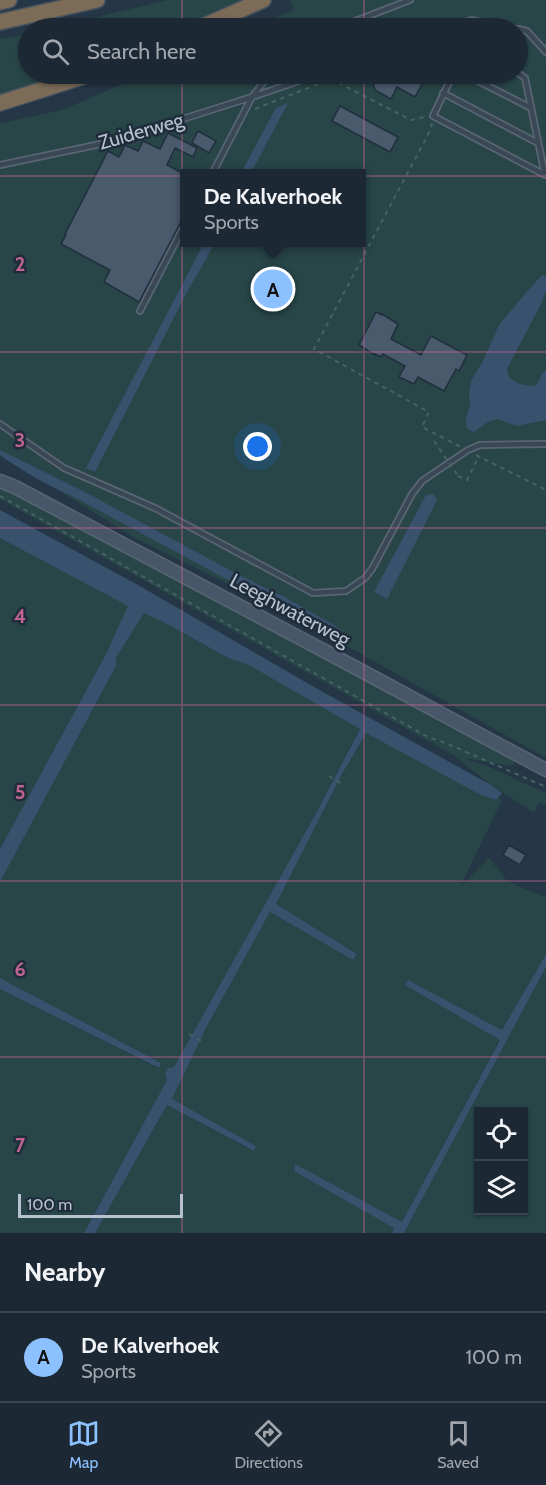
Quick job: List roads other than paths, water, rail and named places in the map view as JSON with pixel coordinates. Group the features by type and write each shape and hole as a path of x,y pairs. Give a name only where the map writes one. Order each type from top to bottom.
{"highway":[{"path":"0,2 9,0"},
{"path":"0,22 98,0"},
{"path":"222,18 263,0"},
{"path":"0,103 60,84"}],"main road":[{"name":"Leeghwaterweg","path":"0,476 15,487"},
{"name":"Leeghwaterweg","path":"0,481 322,649 546,770"}],"lane":[{"path":"363,18 410,0"},
{"path":"528,33 546,52"},
{"path":"215,169 243,113 262,84"},
{"name":"Zuiderweg","path":"0,165 110,142 290,84"},
{"path":"448,84 433,116 545,177"},
{"path":"484,84 531,108"},
{"path":"526,84 545,177"},
{"path":"443,93 538,143"},
{"path":"140,311 180,234"},
{"path":"0,424 64,468 155,508 313,593 346,591 365,578 412,494 422,481 468,450 480,445 546,444"}],"water":[{"path":"288,103 253,169 243,169 276,108"},
{"path":"202,247 213,247 185,296 95,472 86,468"},
{"path":"542,275 546,277 546,290 541,304 507,369 513,381 535,386 546,370 546,420 517,426 497,419 486,423 474,432 469,430 466,426 466,418 470,405 471,381 499,325"},
{"path":"0,450 81,490 348,633 243,588 17,467 0,455"},
{"path":"433,494 437,500 387,599 374,592 426,495"},
{"path":"0,510 138,585 502,793 496,800 479,794 366,733 341,776 276,904 357,954 353,960 270,912 205,1030 172,1099 256,1146 254,1151 167,1105 95,1233 84,1233 167,1080 165,1073 168,1068 174,1067 315,815 360,729 249,665 228,658 144,613 116,658 116,666 0,882 0,849 106,654 128,606 0,538"},
{"path":"546,954 546,967 404,1233 392,1233 394,1228 294,1171 295,1164 402,1222 500,1040 405,985 408,980 502,1030"},
{"path":"0,978 161,1063 159,1068 0,989"}],"place":[{"name":"De Kalverhoek","path":"273,289"}]}
